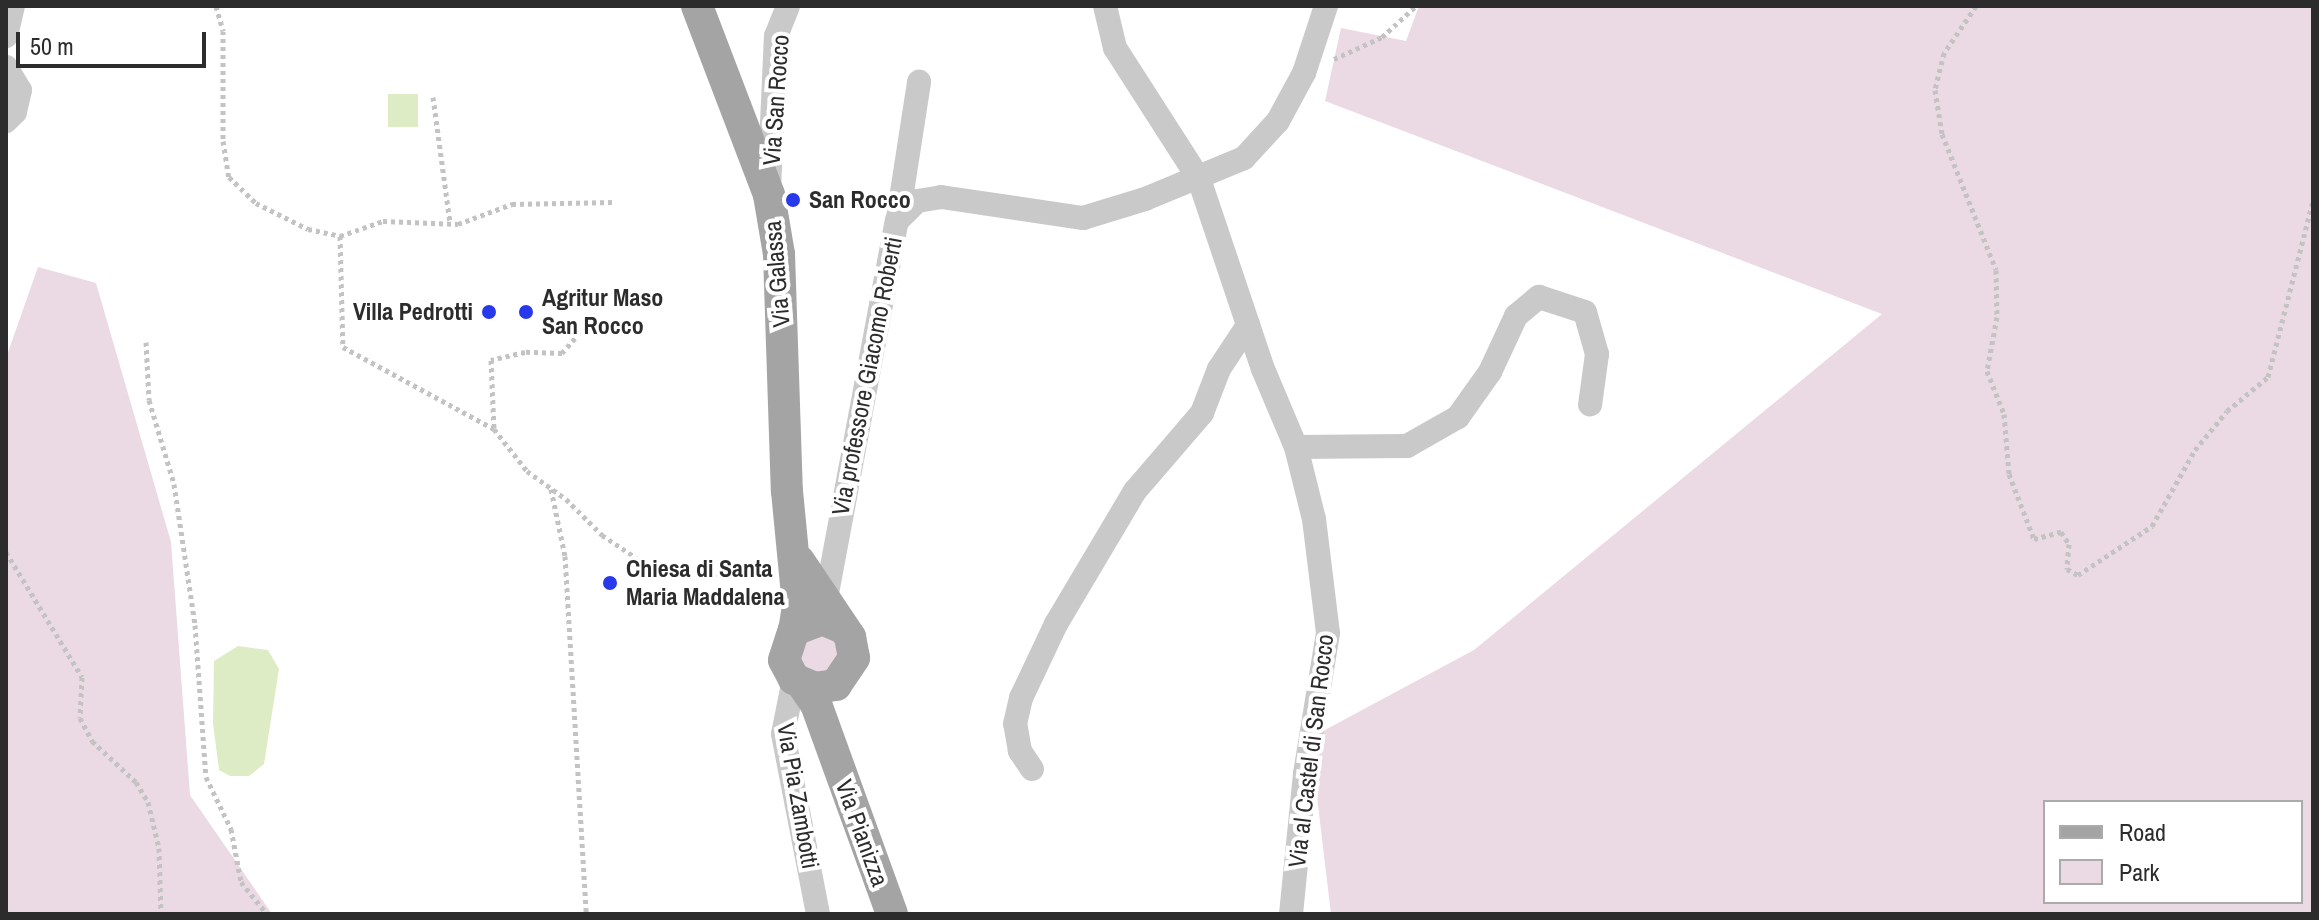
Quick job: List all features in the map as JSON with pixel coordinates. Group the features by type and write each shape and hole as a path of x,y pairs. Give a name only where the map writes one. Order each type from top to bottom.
{"main road":[{"name":"Via Galassa","path":"697,6 769,195 779,254 787,491 795,559 794,630"},
{"name":"Via Galassa","path":"795,559 834,616"},
{"path":"794,630 834,616"},
{"name":"Via Pianizza","path":"833,751 845,678 854,647 834,616"},
{"name":"Via Pianizza","path":"794,630 784,660 816,704 892,914"},
{"path":"799,682 825,688 845,678"}],"street":[{"path":"6,36 13,6"},
{"name":"Via San Rocco","path":"769,195 776,94 776,36 788,6"},
{"name":"Via al Castel di San Rocco","path":"1105,6 1115,48 1199,179 1248,325 1296,447 1314,519 1328,633 1305,774 1291,914"},
{"name":"Via professore Giacomo Roberti","path":"897,221 917,201 941,197 1083,218 1199,179 1244,158 1264,139 1304,73 1326,6"},
{"path":"6,67 20,90 15,112 6,121"},
{"name":"Via professore Giacomo Roberti","path":"834,616 837,531 897,221 919,82"},
{"path":"1296,447 1407,446 1458,417 1490,372 1516,316 1539,297 1585,312 1597,354 1590,405"},
{"path":"1032,769 1020,751 1015,724 1021,698 1056,624 1135,491 1202,413 1219,369 1248,325"},
{"name":"Via professore Giacomo Roberti","path":"795,559 837,531"},
{"name":"Via Pia Zambotti","path":"799,682 783,734 818,914"}],"path":[{"path":"216,6 223,31 223,141 229,177 256,203 308,229 340,236 383,221 450,223 512,204 614,202"},
{"path":"1304,73 1382,37 1416,6"},
{"path":"1976,6 1944,53 1935,90 1942,134 1996,270 1997,317 1987,371 2004,414 2009,474 2034,539 2061,532 2069,544 2067,569 2078,575 2152,526 2195,450 2227,411 2268,377 2313,201"},
{"path":"433,97 450,223"},
{"path":"340,236 343,347 494,429 527,471 551,488 602,535 659,573 795,559"},
{"path":"494,429 491,360 525,352 562,353 596,314"},
{"path":"146,342 149,400 174,484 195,625 206,777 231,829 241,882 267,914"},
{"path":"551,488 565,556 586,914"},
{"path":"6,552 82,677 80,718 92,741 136,782 148,802 159,848 161,914"}],"green space":[{"path":"1419,6 2313,6 2313,914 1331,914 1310,738 1474,650 1882,314 1325,101 1341,28 1406,41"},
{"path":"38,267 96,283 171,542 190,795 272,914 6,914 6,358"},
{"path":"822,633 838,644 837,665 819,675 801,665 800,645"}],"shaded area":[{"path":"388,94 418,94 418,127 388,127"},
{"path":"238,646 268,650 279,669 264,764 249,776 230,776 219,770 213,723 214,661"}],"place":[{"name":"San Rocco","path":"793,200"},
{"name":"Villa Pedrotti","path":"489,312"},
{"name":"Agritur Maso San Rocco","path":"526,312"},
{"name":"Chiesa di Santa Maria Maddalena","path":"610,583"}]}
